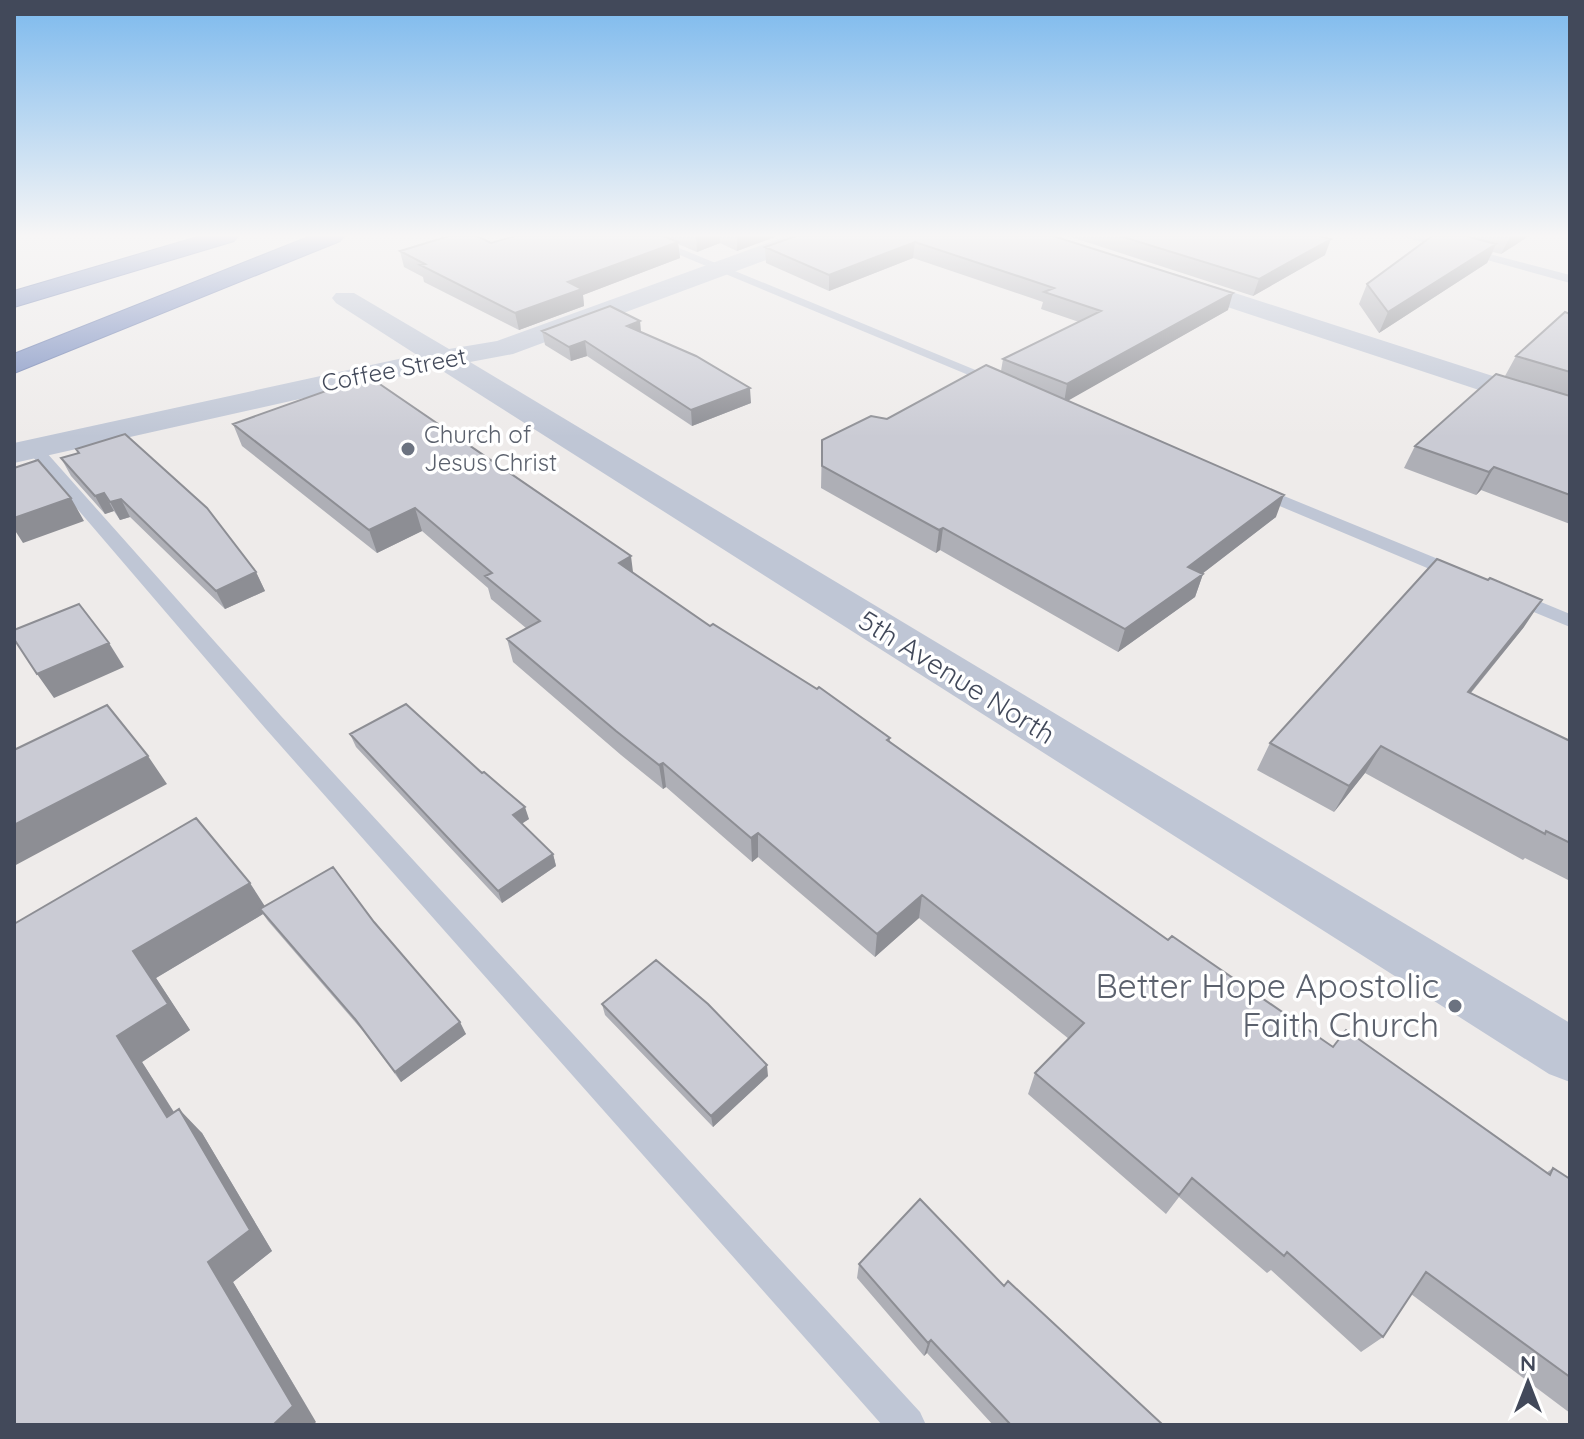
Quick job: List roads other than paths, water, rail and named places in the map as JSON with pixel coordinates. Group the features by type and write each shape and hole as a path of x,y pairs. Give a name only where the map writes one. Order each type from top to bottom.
{"highway":[{"path":"14,364 165,303"}],"street":[{"name":"5th Avenue North","path":"353,303 1570,1055"},
{"name":"Coffee Street","path":"23,450 383,370 503,348 626,303"},
{"path":"1240,303 1570,411"}],"lane":[{"path":"808,303 1019,391"},
{"path":"23,450 273,722 907,1425"},
{"path":"1240,483 1473,580"},
{"path":"1501,591 1570,621"}],"place":[{"name":"Church of Jesus Christ","path":"408,449"},
{"name":"Better Hope Apostolic Faith Church","path":"1455,1006"}]}
